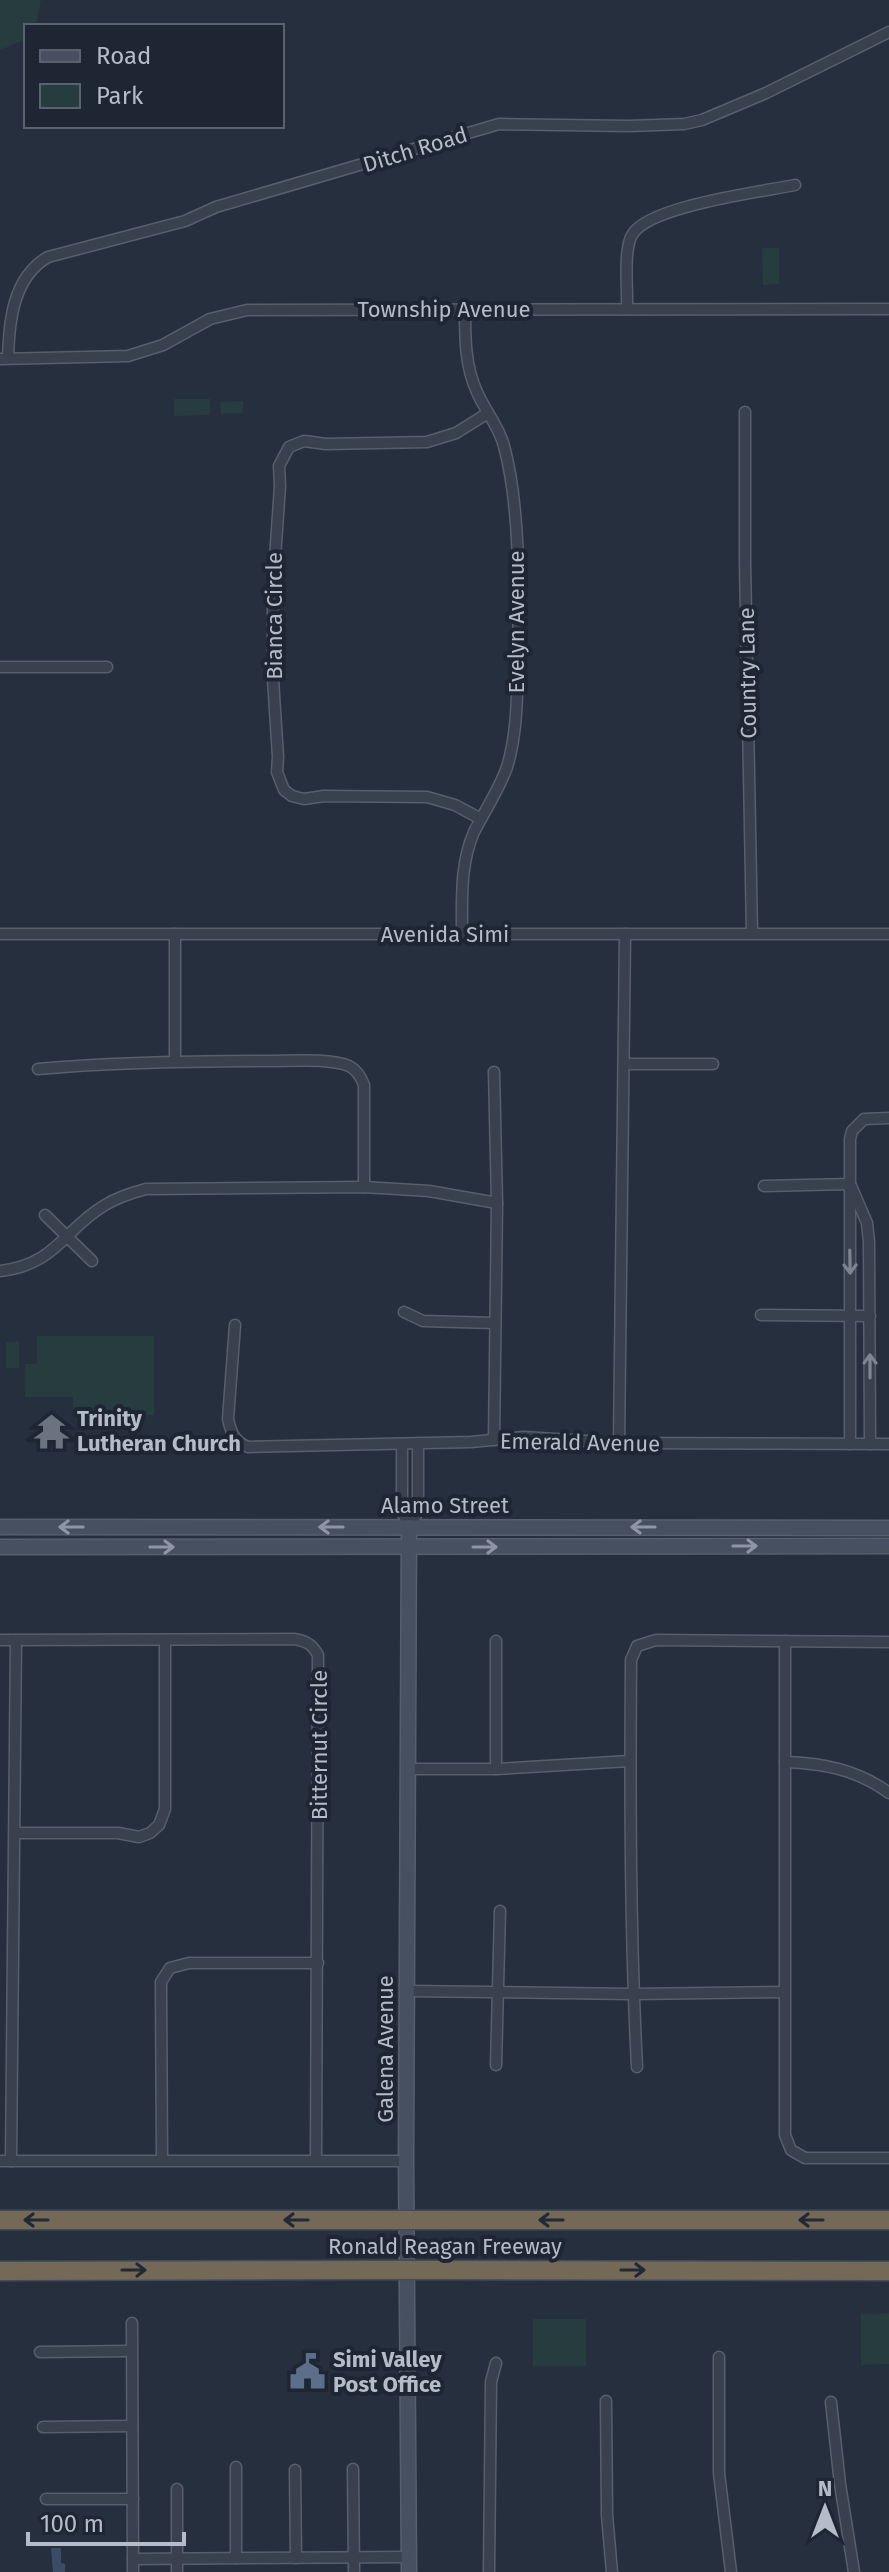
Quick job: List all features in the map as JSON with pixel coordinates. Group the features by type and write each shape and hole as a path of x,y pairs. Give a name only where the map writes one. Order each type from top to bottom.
{"highway":[{"name":"Ronald Reagan Freeway","path":"0,2220 889,2220"},
{"name":"Ronald Reagan Freeway","path":"0,2271 889,2271"}],"main road":[{"name":"Alamo Street","path":"0,1527 889,1528"},
{"name":"Galena Avenue","path":"409,1527 406,2161 409,2564"},
{"name":"Alamo Street","path":"0,1547 889,1546"}],"street":[{"name":"Ditch Road","path":"4,358 20,288 35,264 48,257 185,221 216,207 499,124 629,126 684,124 702,120 889,32"},
{"path":"627,309 628,247 641,224 688,207 795,185"},
{"name":"Evelyn Avenue","path":"462,933 466,854 509,759 518,666 517,567 512,493 504,443 477,392 469,369 465,309"},
{"name":"Township Avenue","path":"4,358 128,356 163,345 210,319 247,310 889,309"},
{"name":"Country Lane","path":"745,412 752,933"},
{"name":"Bianca Circle","path":"481,819 455,805 427,797 324,796 304,799 284,790 277,772 273,587 279,466 289,447 304,441 326,444 427,442 456,433 488,413"},
{"path":"0,667 107,667"},
{"name":"Avenida Simi","path":"0,934 889,934"},
{"path":"175,934 175,1061"},
{"path":"619,1443 626,1064 625,934"},
{"path":"38,1069 175,1061 296,1061 352,1067 364,1085 364,1187"},
{"path":"626,1064 713,1064"},
{"path":"494,1072 497,1203 494,1440"},
{"path":"850,1444 852,1131 864,1119 889,1118"},
{"path":"764,1186 850,1184"},
{"path":"850,1184 867,1223 870,1444"},
{"path":"0,1271 41,1258 103,1206 146,1189 364,1187 429,1191 497,1203"},
{"path":"45,1215 92,1261"},
{"path":"404,1312 423,1321 495,1323"},
{"path":"761,1315 870,1316"},
{"name":"Emerald Avenue","path":"235,1325 228,1419 231,1432 240,1444 256,1449 273,1445 402,1444 523,1437 619,1443 889,1444"},
{"name":"Galena Avenue","path":"409,1527 418,1512 418,1443"},
{"name":"Galena Avenue","path":"402,1444 402,1512 409,1527"},
{"name":"Bitternut Circle","path":"0,1640 294,1639 304,1640 313,1646 318,1655 316,2160"},
{"path":"16,1640 16,1833 5,2161 406,2161"},
{"path":"16,1833 118,1833 139,1837 159,1825 165,1809 165,1640"},
{"path":"637,2067 630,1761 631,1660 637,1646 656,1640 889,1642"},
{"path":"496,1641 496,1769"},
{"path":"785,1641 785,2135 791,2150 805,2158 889,2158"},
{"path":"410,1769 496,1769 630,1761"},
{"path":"785,1762 835,1767 861,1775 889,1793"},
{"path":"496,2065 500,1911"},
{"path":"162,2160 161,1982 170,1968 189,1963 318,1963"},
{"path":"407,1991 633,1994 784,1992"},
{"path":"132,2323 133,2572"},
{"path":"40,2352 132,2351"},
{"path":"719,2357 719,2473 731,2572"},
{"path":"489,2572 491,2382 496,2363"},
{"path":"606,2401 607,2515 612,2572"},
{"path":"831,2402 854,2572"},
{"path":"43,2427 132,2426"},
{"path":"233,2572 236,2467"},
{"path":"353,2469 354,2572"},
{"path":"294,2561 295,2470"},
{"path":"177,2489 177,2572"},
{"path":"46,2499 133,2499"},
{"path":"133,2559 294,2561 354,2557 409,2564"}],"green space":[{"path":"0,0 41,0 36,24 24,24 24,40 0,50"},
{"path":"762,248 779,248 779,284 763,285"},
{"path":"174,399 210,399 210,415 174,416"},
{"path":"243,401 243,413 221,414 220,402"},
{"path":"37,1336 154,1336 154,1415 73,1415 73,1397 25,1397 25,1364 37,1364"},
{"path":"6,1342 19,1342 19,1368 6,1368"},
{"path":"889,2313 889,2364 861,2365 861,2314"},
{"path":"533,2319 586,2319 586,2366 533,2366"}],"water":[{"path":"51,2548 61,2548 61,2563 65,2564 65,2572 53,2572"}],"place":[{"name":"Trinity Lutheran Church","path":"51,1431"},
{"name":"Simi Valley Post Office","path":"307,2372"}]}
